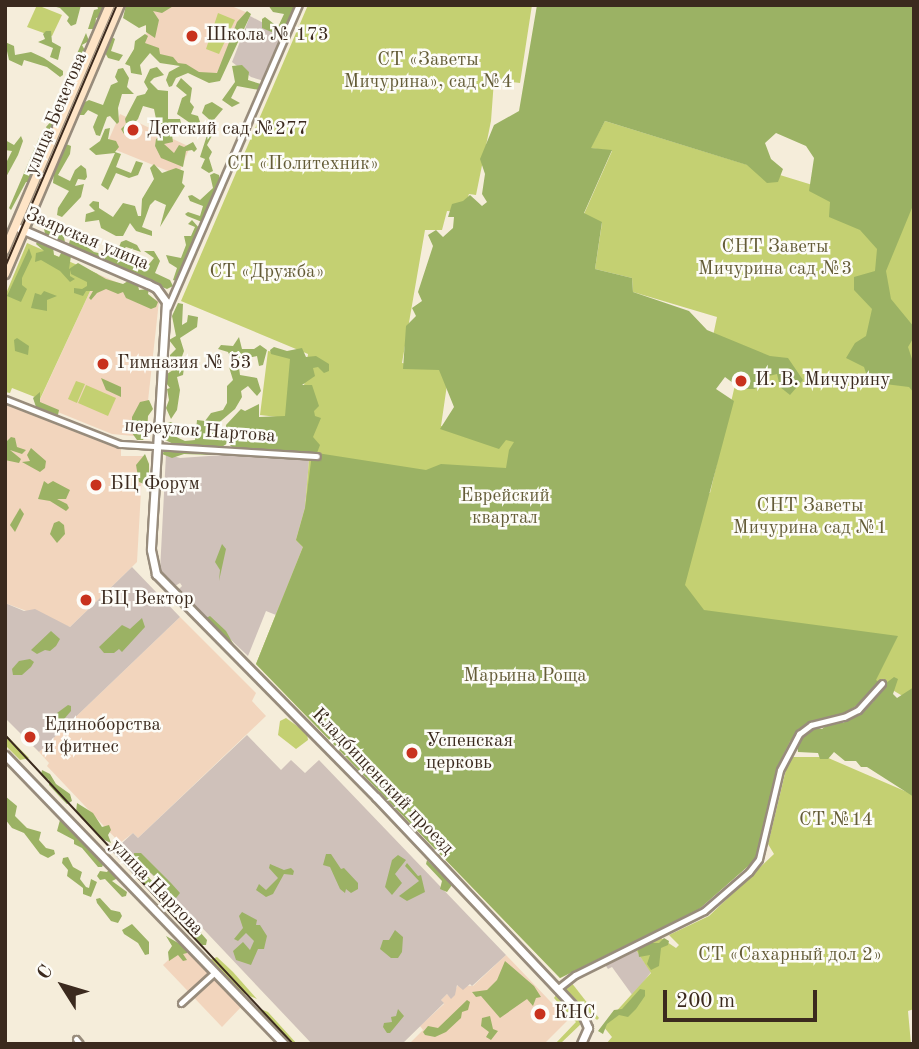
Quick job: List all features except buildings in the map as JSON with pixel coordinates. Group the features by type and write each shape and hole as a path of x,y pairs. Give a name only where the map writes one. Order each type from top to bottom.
{"main road":[{"name":"улица Бекетова","path":"5,274 16,226 110,5"},
{"name":"улица Бекетова","path":"5,250 120,5"}],"street":[{"path":"157,446 167,308 299,5"},
{"name":"Заярская улица","path":"16,226 156,288 163,296 167,308"},
{"name":"переулок Нартова","path":"5,399 120,444 317,456"},
{"name":"Кладбищенский проезд","path":"157,446 151,561 160,580 376,797 583,1016 588,1028 581,1044"},
{"path":"556,989 561,983 704,911 749,872 759,859 780,770 799,734 811,725 844,718 858,710 882,683"},
{"name":"улица Нартова","path":"5,755 284,1044"},
{"path":"181,1003 215,972"}],"shaded area":[{"name":"Школа № 173","path":"129,5 229,5 248,13 219,81 155,55 142,45 149,27 124,17"},
{"path":"250,16 284,34 264,81 251,77 232,62"},
{"name":"Детский сад №277","path":"120,114 190,147 178,175 106,146"},
{"name":"Гимназия № 53","path":"98,274 159,301 144,437 112,434 38,404"},
{"path":"5,402 121,447 121,456 143,456 137,562 70,627 5,603"},
{"path":"166,454 180,458 238,454 309,460 305,508 296,540 303,547 276,615 266,611 248,656 178,590 182,586 180,583 175,586 160,571"},
{"path":"132,567 180,617 39,752 5,718 5,603 24,611 35,609 70,627"},
{"path":"180,617 256,693 252,701 266,716 138,838 133,833 120,843 47,766 49,763 39,752"},
{"path":"247,735 281,770 291,760 305,773 319,760 506,955 472,986 470,984 463,990 457,985 455,995 451,999 447,994 441,1000 444,1003 402,1044 312,1044 122,843 133,833 138,838"},
{"path":"186,946 243,1005 222,1027 163,965"},
{"path":"636,950 651,972 633,996 612,967 608,969 604,963"},
{"path":"506,955 568,1020 544,1044 409,1044 423,1030 420,1026 444,1004 441,1000 447,994 451,998 458,985 473,986"}],"green space":[{"path":"37,5 62,15 52,36 27,27"},
{"path":"49,5 81,5 76,24 71,26 67,21 69,17 60,8"},
{"path":"97,5 105,7 100,17 96,18 95,29 88,29 94,10 98,9"},
{"path":"126,5 175,5 162,13 153,11 159,20 155,38 146,32 146,25 139,28 123,18"},
{"path":"268,5 296,5 283,31 274,33 262,28 262,19 265,17 278,27 284,14 273,12"},
{"path":"308,5 532,5 520,83 494,80 491,121 476,195 469,194 463,212 447,211 442,230 425,230 402,363 449,371 441,426 471,430 710,493 744,346 713,336 717,317 633,292 632,278 595,269 602,223 584,214 612,151 590,148 605,121 832,191 909,207 914,203 914,697 911,701 879,682 869,697 857,707 843,714 810,722 798,730 783,755 755,860 699,909 560,978 256,664 303,547 296,540 305,508 309,460 313,453 296,450 308,354 181,301"},
{"path":"537,5 914,5 914,203 886,271 891,299 914,327 914,337 908,347 914,365 914,393 909,387 869,382 864,367 846,358 855,343 866,336 872,309 854,290 854,277 875,271 877,249 860,230 829,217 830,202 809,191 814,158 806,146 776,133 765,143 771,159 783,169 778,182 767,183 747,165 605,121 591,148 612,150 584,213 602,222 595,269 632,278 633,292 689,311 707,330 770,356 788,358 803,380 790,395 780,387 777,374 765,377 755,389 741,389 725,377 716,389 734,401 685,585 704,610 898,636 876,680 879,682 869,697 843,714 810,722 790,741 783,755 755,860 699,909 560,978 256,664 303,547 296,540 305,508 312,454 270,450 255,453 235,450 228,443 220,448 180,447 165,440 167,423 176,425 172,435 185,441 195,440 197,420 205,421 211,413 223,410 227,403 227,386 233,380 229,367 232,361 228,352 218,349 221,345 233,346 239,337 242,349 254,349 260,345 267,350 263,365 259,366 257,356 238,360 240,375 257,378 261,391 257,396 248,386 241,391 242,397 235,409 215,426 220,434 227,433 226,425 241,409 245,411 259,404 259,417 285,416 290,359 271,354 270,350 274,347 287,351 302,348 306,357 316,356 329,364 329,371 324,373 318,367 313,368 315,376 302,385 312,385 319,406 314,411 315,416 321,418 313,437 320,445 317,453 426,470 441,464 506,468 509,450 514,442 506,440 499,449 440,429 454,407 439,370 403,369 406,326 416,316 412,308 422,301 418,292 433,246 428,235 436,230 443,237 453,228 454,217 448,217 452,204 463,201 470,195 482,206 487,202 482,194 485,174 480,159 494,125 519,111"},
{"path":"247,11 251,14 220,81 209,83 188,73 176,78 169,87 166,80 169,72 180,66 160,63 150,53 140,65 142,75 131,73 130,66 125,64 134,49 135,41 145,34 148,36 145,43 159,48 160,54 173,57 178,63 186,64 199,72 217,73 237,22"},
{"path":"218,13 235,20 219,54 206,49"},
{"path":"51,31 52,42 61,47 58,60 50,57 53,48 38,42 45,39 43,34"},
{"path":"86,33 89,41 82,45 87,54 83,61 77,60 73,71 69,72"},
{"path":"106,39 115,39 111,51 123,55 119,61 108,58 103,49"},
{"path":"5,42 14,46 15,55 31,52 63,71 63,75 60,77 47,67 24,60 22,66 9,60"},
{"path":"242,65 249,72 248,80 264,85 259,90 237,86 231,98 240,103 232,107 222,100 235,82 232,66"},
{"path":"157,67 164,75 150,82 158,90 168,91 168,119 180,119 182,127 179,132 164,126 156,119 154,109 143,106 138,119 124,134 121,129 126,124 125,119 137,96 145,94 148,89 144,82 150,69"},
{"path":"123,68 129,78 127,87 134,94 122,94 118,108 119,122 117,124 110,116 107,117 100,136 96,135 93,127 98,115 88,110 84,115 76,115 77,106 89,100 103,105 111,85 118,82 115,77 118,69"},
{"path":"181,78 192,88 190,102 194,107 191,114 198,116 200,122 193,125 177,114 182,98 187,95 176,86"},
{"path":"70,82 74,84 54,119 52,130 48,131 46,127 54,118 67,90 63,86"},
{"path":"212,102 223,109 212,122 202,113 205,105"},
{"path":"213,127 215,130 207,145 212,152 209,158 213,171 209,173 201,168 205,159 200,157 209,129"},
{"path":"110,128 108,139 116,141 119,147 115,152 121,154 116,167 131,173 136,161 143,163 138,175 129,178 116,173 108,190 101,185 115,153 96,155 89,149 100,141 105,129"},
{"path":"165,133 172,135 173,142 164,144 174,153 179,145 184,147 193,142 197,149 194,152 186,151 183,167 161,158 155,146 156,139"},
{"path":"21,136 23,141 18,155 5,179 5,165 12,151 5,150 5,140 14,145"},
{"path":"42,137 44,154 40,163 33,167 36,172 32,182 26,182 11,210 9,208 39,138"},
{"path":"66,144 71,146 70,154 58,175 70,181 75,170 81,165 86,169 87,177 85,180 78,179 75,186 84,184 81,197 62,217 57,215 58,208 69,191 53,183 54,172"},
{"path":"154,164 162,173 176,168 184,171 182,183 185,186 160,227 166,205 155,200 150,205 142,227 152,231 152,236 136,231 130,223 123,236 116,236 101,228 99,220 85,222 86,214 95,211 89,205 93,201 99,202 99,208 113,217 123,203 135,206 138,216 141,216 142,199 154,179 150,168"},
{"path":"210,175 219,175 220,183 202,222 187,216 185,214 188,212 200,216 203,206 190,201 188,196 192,195 200,200 213,188"},
{"path":"192,220 200,229 193,253 176,281 173,280 177,268 169,263 166,255 181,258 186,245 184,236 191,236 195,227 188,224"},
{"path":"52,227 63,233 65,242 46,238 44,229"},
{"path":"76,239 94,252 115,257 121,242 126,240 137,245 141,252 126,247 123,250 124,261 145,269 154,258 144,251 154,251 160,261 155,273 170,280 173,286 167,289 113,267 111,262 104,264 68,247 70,240"},
{"path":"37,242 53,247 54,255 59,257 62,251 71,256 69,269 78,263 106,279 123,284 128,281 138,285 139,290 149,289 148,294 158,302 156,307 151,309 126,298 123,292 118,294 106,289 91,300 89,298 93,291 86,291 83,296 74,293 74,288 82,289 87,286 87,282 71,274 70,270 70,276 75,279 70,282 60,271 41,260 35,262 36,253 44,251"},
{"path":"27,243 98,274 40,399 12,388 10,393 5,392 5,296"},
{"path":"29,248 32,257 22,278 22,285 27,289 21,302 7,296"},
{"path":"44,291 57,296 47,300 47,311 31,308 35,293 41,295"},
{"path":"178,303 183,304 182,325 187,322 188,315 198,317 197,327 180,338 184,351 180,362 184,368 183,375 177,377 180,390 177,410 171,419 166,408 169,400 167,389 170,388 166,383 167,374 173,370 170,366 170,355 176,349 169,340 176,336 172,316"},
{"path":"17,338 29,346 28,355 15,351 14,340"},
{"path":"268,351 295,356 286,418 260,415"},
{"path":"101,378 121,387 121,397 106,390"},
{"path":"76,381 85,384 77,403 68,399"},
{"path":"86,385 116,398 108,416 78,403"},
{"path":"40,392 40,402 59,410 58,415 36,407 33,398"},
{"path":"149,400 153,409 148,416 147,433 143,440 137,440 132,433 132,417 140,402"},
{"path":"11,437 15,438 17,447 26,450 22,454 10,450 21,459 19,463 5,460 5,443"},
{"path":"31,448 46,461 45,468 40,472 22,462 30,461 27,455"},
{"path":"166,449 187,453 203,450 212,455 184,454 172,458 162,454"},
{"path":"145,454 149,464 149,476 144,484 139,482 136,465"},
{"path":"44,481 48,484 53,481 70,490 66,499 57,499 67,504 69,508 66,511 50,501 38,499"},
{"path":"20,508 24,514 15,532 10,525"},
{"path":"59,521 64,525 65,534 57,543 50,534 54,523"},
{"path":"222,544 226,549 219,581 220,570 215,562"},
{"path":"210,616 226,631 235,647 228,645 215,627 205,621 204,619"},
{"path":"142,618 145,627 122,652 119,649 114,653 104,653 99,647 122,625 130,629"},
{"path":"51,631 60,639 56,646 50,651 37,654 31,650"},
{"path":"30,659 34,662 31,667 22,675 13,675 12,669 19,661"},
{"path":"894,677 898,679 893,694 897,698 914,687 914,797 867,767 861,767 856,761 845,761 834,752 828,759 820,759 818,753 798,752 797,742 803,733 814,727 822,729 831,722 843,723 873,702 881,687"},
{"path":"68,705 71,706 71,711 59,725 53,723 57,713"},
{"path":"286,718 307,733 308,740 296,749 278,735 280,721"},
{"path":"5,734 29,758 20,760 5,745"},
{"path":"789,757 826,757 914,795 914,1009 908,1011 911,1044 606,1044 612,1037 603,1026 651,973 636,950 661,938 676,948 679,945 669,935 709,916 774,854 768,844"},
{"path":"42,770 50,774 56,784 70,794 72,801 67,804 61,798 49,785 49,780 41,775"},
{"path":"5,796 17,806 15,816 27,828 41,832 39,840 46,848 54,850 55,854 48,858 40,854 24,833 12,828 5,819"},
{"path":"77,803 93,813 102,827 109,825 111,843 100,838 76,812"},
{"path":"60,820 95,852 104,863 102,867 98,867 82,848 74,844 74,840 57,831"},
{"path":"113,847 120,847 129,856 153,882 153,888 144,884 129,869 121,856 112,850"},
{"path":"134,853 141,853 171,883 180,893 176,898 134,858"},
{"path":"326,854 331,854 341,869 344,868 358,883 358,889 351,893 346,889 345,893 340,889 330,867 323,865"},
{"path":"398,855 406,860 395,874 402,883 392,895 385,887 392,860"},
{"path":"68,857 73,867 82,872 80,879 86,887 89,888 91,879 97,882 91,897 83,894 83,888 67,876 68,870 62,863 63,858"},
{"path":"427,860 452,885 447,892 440,889 442,881 426,864"},
{"path":"407,863 418,876 421,875 425,892 407,901 399,896 419,881 405,866"},
{"path":"270,864 294,871 293,875 284,874 273,894 266,897 256,890 259,884 266,890 278,878 269,868"},
{"path":"111,867 118,878 112,881 127,892 126,896 122,897 105,879 100,880 97,876 100,871 107,872"},
{"path":"159,891 207,940 206,945 202,945 184,926 184,922 163,904 156,893"},
{"path":"100,898 111,910 120,912 122,916 118,923 111,921 97,903 96,899"},
{"path":"242,912 257,920 256,925 260,925 267,936 264,949 258,949 251,965 236,960 233,951 243,942 250,950 254,941 246,933 238,941 234,939 243,928 239,916"},
{"path":"132,924 149,942 149,954 145,955 138,943 124,934 122,930"},
{"path":"395,930 403,937 402,952 398,958 391,958 380,949 383,940 389,940"},
{"path":"166,936 187,948 187,953 183,954 187,960 183,961 178,955 169,961 168,952 172,946"},
{"path":"664,938 669,941 668,945 661,948 659,966 651,970 647,964 650,955 639,957 638,950 646,943 659,943"},
{"path":"217,957 257,999 240,992 210,960"},
{"path":"505,961 534,986 541,997 536,998 533,1006 527,999 500,1018 481,996 476,997 472,992 487,990 497,980"},
{"path":"571,982 599,1018 597,1020 565,989 564,984"},
{"path":"640,989 645,990 645,996 628,1017 619,1015 607,1024 603,1034 598,1031 614,1010 622,1009"},
{"path":"556,995 583,1022 560,1044 555,1044 576,1022 554,998"},
{"path":"467,1000 470,1002 468,1010 462,1012 461,1018 446,1032 435,1037 425,1035 423,1032 428,1026 438,1028"},
{"path":"258,1008 268,1012 297,1044 289,1044"},
{"path":"398,1009 404,1016 390,1033 387,1033 383,1027 384,1023 392,1022 391,1017 396,1016"},
{"path":"490,1016 493,1029 498,1031 491,1040 486,1037 489,1032 481,1026 482,1018"}],"tram line":[{"path":"5,267 117,5"},
{"path":"5,735 293,1044"}],"place":[{"name":"Школа № 173","path":"192,36"},
{"name":"Детский сад №277","path":"133,130"},
{"name":"Гимназия № 53","path":"103,364"},
{"name":"И. В. Мичурину","path":"741,381"},
{"name":"БЦ Форум","path":"96,485"},
{"name":"БЦ Вектор","path":"86,600"},
{"name":"Единоборства и фитнес","path":"30,737"},
{"name":"Успенская церковь","path":"412,753"},
{"name":"КНС","path":"540,1014"}],"park label":[{"name":"СТ «Заветы Мичурина», сад №4","path":"428,72"},
{"name":"СТ «Политехник»","path":"303,165"},
{"name":"СНТ Заветы Мичурина сад №3","path":"775,259"},
{"name":"СТ «Дружба»","path":"267,273"},
{"name":"Еврейский квартал","path":"505,508"},
{"name":"СНТ Заветы Мичурина сад №1","path":"810,518"},
{"name":"Марьина Роща","path":"525,677"},
{"name":"СТ №14","path":"836,821"},
{"name":"СТ «Сахарный дол 2»","path":"790,956"}]}
